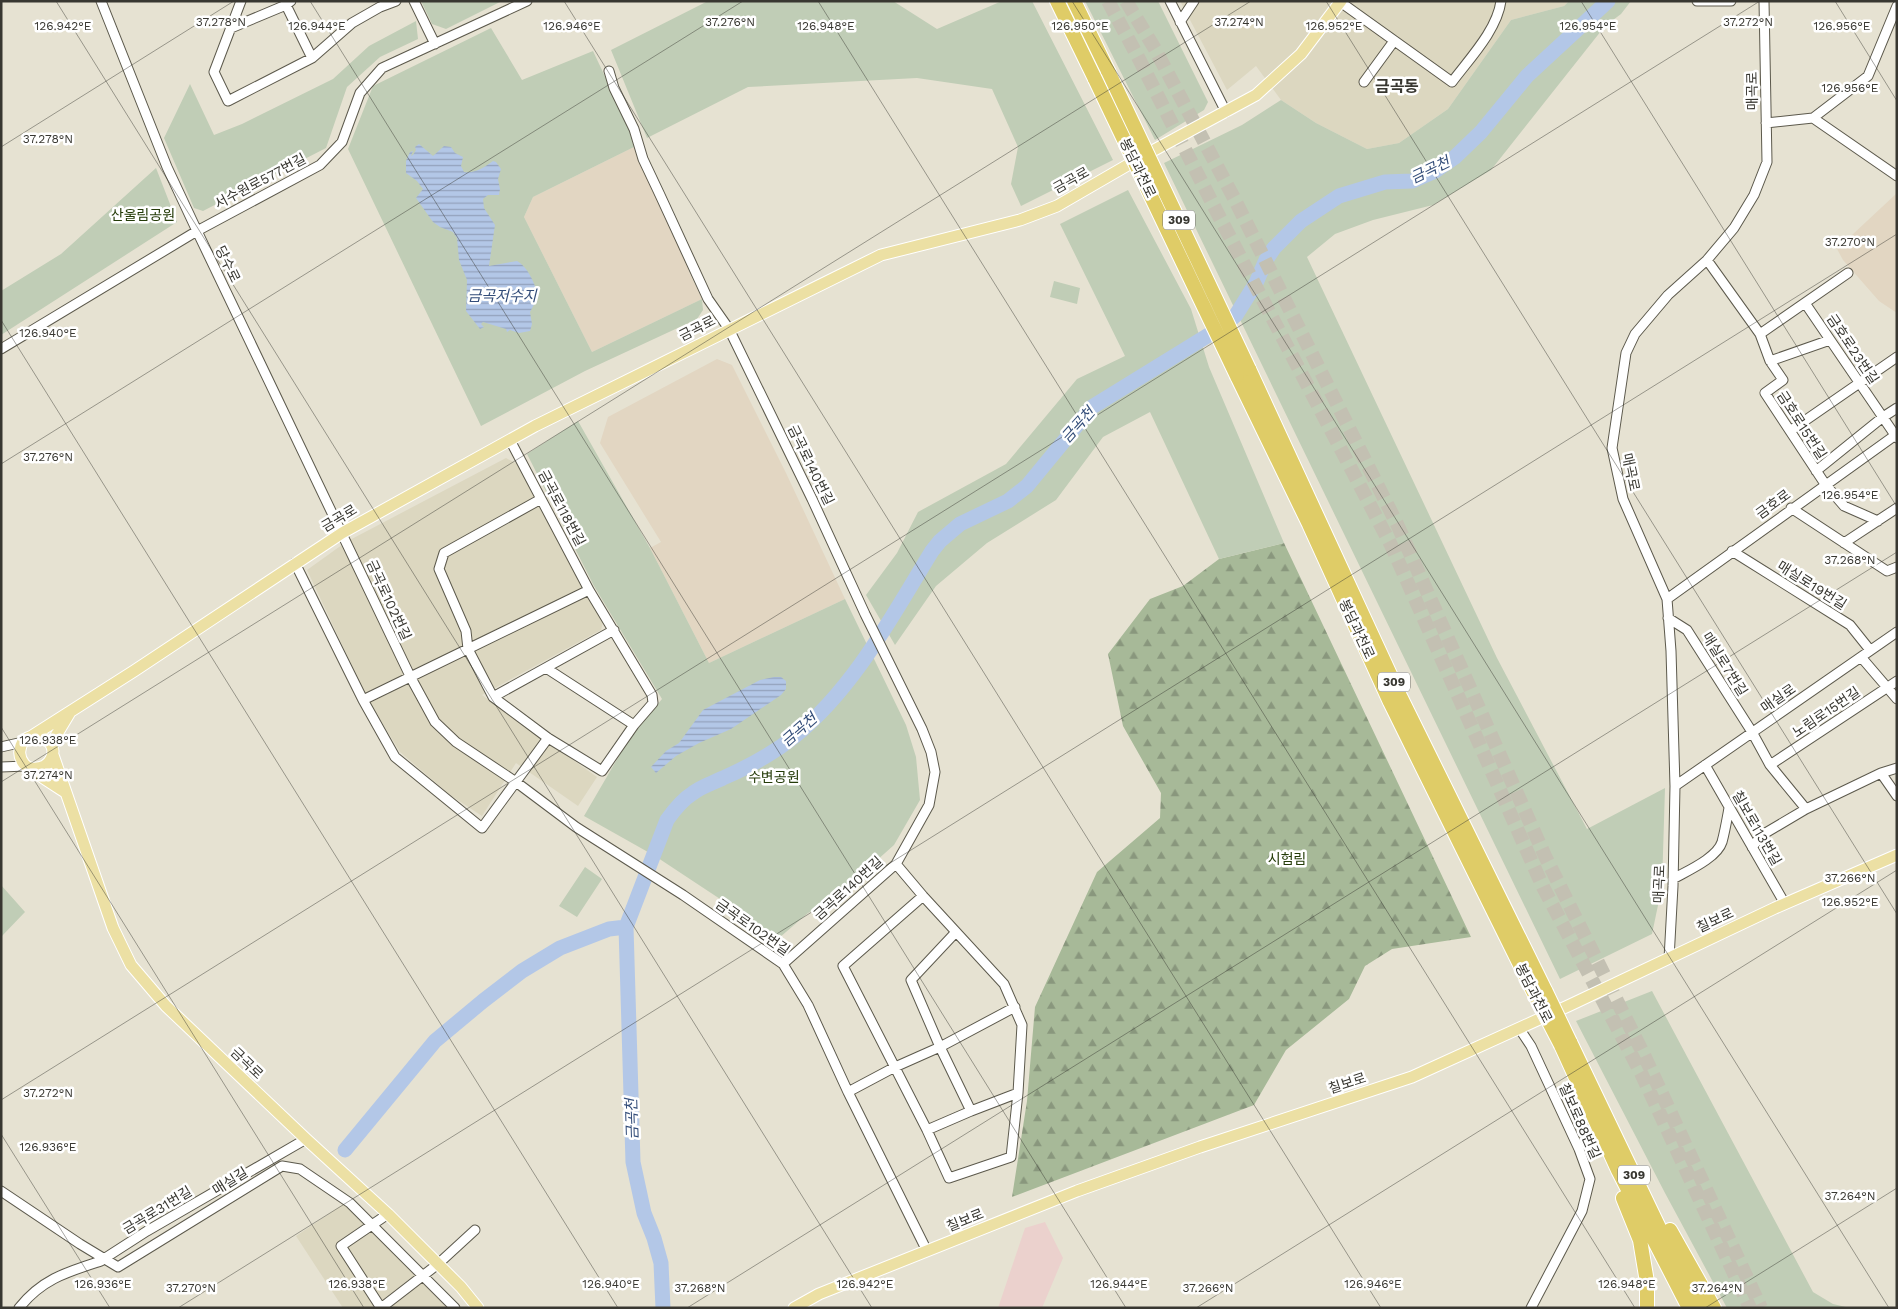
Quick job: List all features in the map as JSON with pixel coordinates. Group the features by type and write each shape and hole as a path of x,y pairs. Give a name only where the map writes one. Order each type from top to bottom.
{"highway":[{"name":"봉담과천로","path":"1057,1 1243,372"},
{"name":"봉담과천로","path":"1074,1 1108,71 1390,702 1566,1043 1689,1308"},
{"name":"봉담과천로","path":"1624,1168 1700,1308"},
{"path":"1624,1168 1623,1198 1640,1240 1646,1282 1646,1308"},
{"path":"1624,1168 1652,1196 1714,1308"}],"main road":[{"name":"금곡로","path":"28,739 342,533 510,440 729,329 881,255 1020,220 1057,206 1145,155 1226,112 1256,95 1300,54 1340,2"},
{"name":"금곡로","path":"70,712 52,750 113,928 131,965 166,1006 306,1140 388,1214 461,1286 478,1308"},
{"path":"29,767 38,769 50,762 52,750 43,737 28,739 20,747 20,757 29,767 65,792"},
{"name":"칠보로","path":"794,1308 819,1294 1077,1191 1200,1147 1412,1077 1784,904 1897,856"}],"street":[{"name":"당수로","path":"100,1 168,167 197,231 342,533"},
{"path":"241,1 214,72 228,101 312,58 352,22 379,4 396,1"},
{"path":"414,1 435,44"},
{"name":"서수원로577번길","path":"1,349 197,231 320,164 342,142 360,93 382,68 527,1"},
{"path":"1170,1 1226,112"},
{"path":"1180,22 1194,1"},
{"path":"1340,2 1452,82 1492,27 1499,14 1501,1"},
{"path":"1697,1 1731,1"},
{"name":"매곡로","path":"1669,958 1675,786 1671,651 1667,599 1623,499 1612,448 1626,353 1635,334 1668,295 1707,260 1734,228 1754,195 1767,162 1764,1"},
{"path":"231,28 289,3 312,58"},
{"path":"1766,123 1813,118 1868,76 1897,6"},
{"path":"1364,82 1394,42"},
{"name":"금곡로140번길","path":"609,72 614,88 634,129 643,159 708,298 729,329 922,729 931,752 935,772 929,805 896,864 783,964"},
{"path":"1813,118 1897,176"},
{"name":"금호로15번길","path":"1707,260 1760,334 1770,361 1783,380 1765,393 1816,472 1844,506 1878,521"},
{"path":"1760,334 1848,273"},
{"name":"금호로23번길","path":"1805,303 1896,436"},
{"path":"1770,361 1830,340"},
{"path":"1790,431 1897,357"},
{"path":"1816,472 1883,417 1897,408"},
{"name":"금호로","path":"1667,599 1791,508 1896,436"},
{"name":"금곡로118번길","path":"510,440 589,590 652,694 653,703 634,725 602,771 548,738"},
{"path":"295,563 363,700 395,757 482,828 548,738 493,697 468,649 466,631 439,569 444,553 541,498"},
{"path":"1791,508 1887,571 1897,567"},
{"path":"1844,543 1897,508"},
{"name":"금곡로102번길","path":"342,533 411,678 435,722 456,742 516,782 576,827 618,852 783,964 808,1005 848,1092 927,1251"},
{"name":"매실로19번길","path":"1732,551 1850,626 1870,650"},
{"path":"363,700 589,590"},
{"name":"매실로7번길","path":"1668,618 1687,630 1752,732 1770,765 1806,809"},
{"path":"493,697 614,630"},
{"name":"매실로","path":"1675,786 1897,632"},
{"path":"1861,657 1897,699"},
{"path":"546,668 634,725"},
{"name":"노림로15번길","path":"1770,765 1897,681"},
{"path":"1,748 28,739"},
{"name":"칠보로113번길","path":"1705,765 1784,904"},
{"path":"1,767 29,767"},
{"path":"1752,847 1762,835 1806,809 1882,773 1897,768"},
{"path":"1882,773 1897,796"},
{"path":"1673,879 1696,867 1713,854 1722,844 1729,808"},
{"path":"896,864 1004,984 1022,1025 1018,1093 1011,1157 949,1178 927,1130 843,966 923,896"},
{"path":"956,932 911,980 940,1047 971,1111"},
{"path":"848,1092 895,1067 940,1047 1015,1007"},
{"name":"칠보로88번길","path":"1519,1028 1531,1046 1579,1149 1590,1179 1582,1211 1531,1308"},
{"path":"927,1130 1018,1093"},
{"name":"금곡로31번길","path":"19,1308 28,1296 44,1283 103,1260 147,1231 306,1140"},
{"name":"매실길","path":"1,1190 103,1260 118,1267 282,1166 300,1169 350,1203 455,1308"},
{"path":"1,1195 103,1260"},
{"path":"388,1214 341,1246 381,1308 438,1264 475,1230"}],"shaded area":[{"path":"1180,1 1569,1 1564,6 1511,20 1448,109 1399,143 1367,149 1316,123 1281,100 1256,66 1227,90"},
{"path":"634,147 685,257 689,272 702,299 592,352 524,217 533,197"},
{"path":"1897,193 1897,313 1879,301 1843,260 1837,249"},
{"path":"717,359 732,365 786,473 845,599 709,663 650,548 661,542 600,443 608,417"},
{"path":"506,458 517,464 603,622 601,630 482,695 597,777 578,806 516,763 482,816 450,795 400,752 367,698 307,570 346,542"},
{"path":"345,1203 460,1308 343,1308 296,1236"},
{"path":"1045,1222 1063,1258 1042,1308 998,1308 1025,1228"}],"green space":[{"path":"421,1 502,1 446,29 432,24"},
{"path":"708,1 893,1 937,29 1002,1 1032,1 1113,160 1021,206 1011,184 1018,147 992,89 917,78 748,87 647,138 611,50"},
{"path":"1085,1 1158,1 1208,102 1204,110 1155,140"},
{"path":"1569,1 1631,1 1621,14 1605,26 1491,170 1433,205 1373,220 1335,234 1307,257 1497,658 1587,829 1665,788 1662,886 1652,934 1560,979 1164,163 1242,125 1281,100 1316,123 1367,149 1399,143 1448,109 1511,20 1564,6"},
{"path":"416,21 418,39 380,57 347,87 326,148 203,211 194,208 164,138 190,84 214,135 242,124 333,79 369,46"},
{"path":"491,28 522,80 593,51 633,136 634,147 533,197 524,217 592,352 702,299 703,310 697,319 585,371 481,426 348,149 373,86"},
{"name":"산울림공원","path":"156,168 177,222 1,335 1,291 61,254"},
{"path":"1128,190 1191,309 1209,367 1284,543 1219,559 1150,412 1103,437 1056,500 987,543 936,586 895,645 866,595 897,553 918,512 1006,464 1077,379 1125,356 1060,224"},
{"path":"1054,281 1080,288 1077,304 1050,297"},
{"name":"수변공원","path":"578,421 650,548 709,663 845,599 906,725 916,757 920,800 894,845 830,902 808,913 779,938 655,856 584,816 630,737 662,699 594,586 527,454"},
{"name":"시험림","path":"1284,543 1471,937 1392,949 1365,966 1349,999 1286,1050 1254,1105 1012,1197 1027,1101 1035,1007 1097,872 1160,818 1161,793 1123,726 1108,654 1150,599 1183,586 1219,559"},
{"path":"585,867 602,879 577,917 559,906"},
{"path":"1,885 25,912 1,937"},
{"path":"1652,991 1813,1292 1833,1304 1850,1308 1727,1308 1576,1021"}],"water":[{"name":"금곡저수지","path":"419,144 433,156 444,146 451,147 455,153 463,157 461,166 464,172 483,168 493,161 501,169 498,179 499,195 488,195 483,199 484,208 495,225 489,266 517,261 528,272 538,297 530,312 532,324 530,331 519,333 510,330 507,332 506,329 483,322 481,324 484,327 480,329 466,311 467,280 459,260 457,238 453,232 433,222 416,198 423,189 417,181 406,173 406,161 410,152 413,151 411,156 413,155 416,150 415,147"},
{"path":"781,677 786,681 786,689 781,695 731,729 699,743 676,756 656,773 651,767 666,751 679,743 703,710 760,680"}],"waterway":[{"name":"금곡천","path":"663,1308 661,1263 644,1213 633,1162 626,927 667,820 675,809 696,791 770,754 795,736 816,717 836,696 871,650 940,541 960,524 1008,501 1027,486 1092,407 1225,325 1236,315 1256,283 1266,260 1274,248 1301,221 1339,196 1385,182 1412,181 1435,171 1455,157 1481,132 1527,76 1608,1"},
{"name":"금곡천","path":"345,1150 435,1041 483,1001 522,971 560,948 609,929 626,927"}],"tunnel":[{"path":"1108,1 1391,545 1543,887 1641,1073 1750,1308"},
{"path":"1126,1 1155,49 1234,198 1397,524 1545,856 1644,1055 1761,1308"}],"district":[{"name":"금곡동","path":"1397,86"}]}
